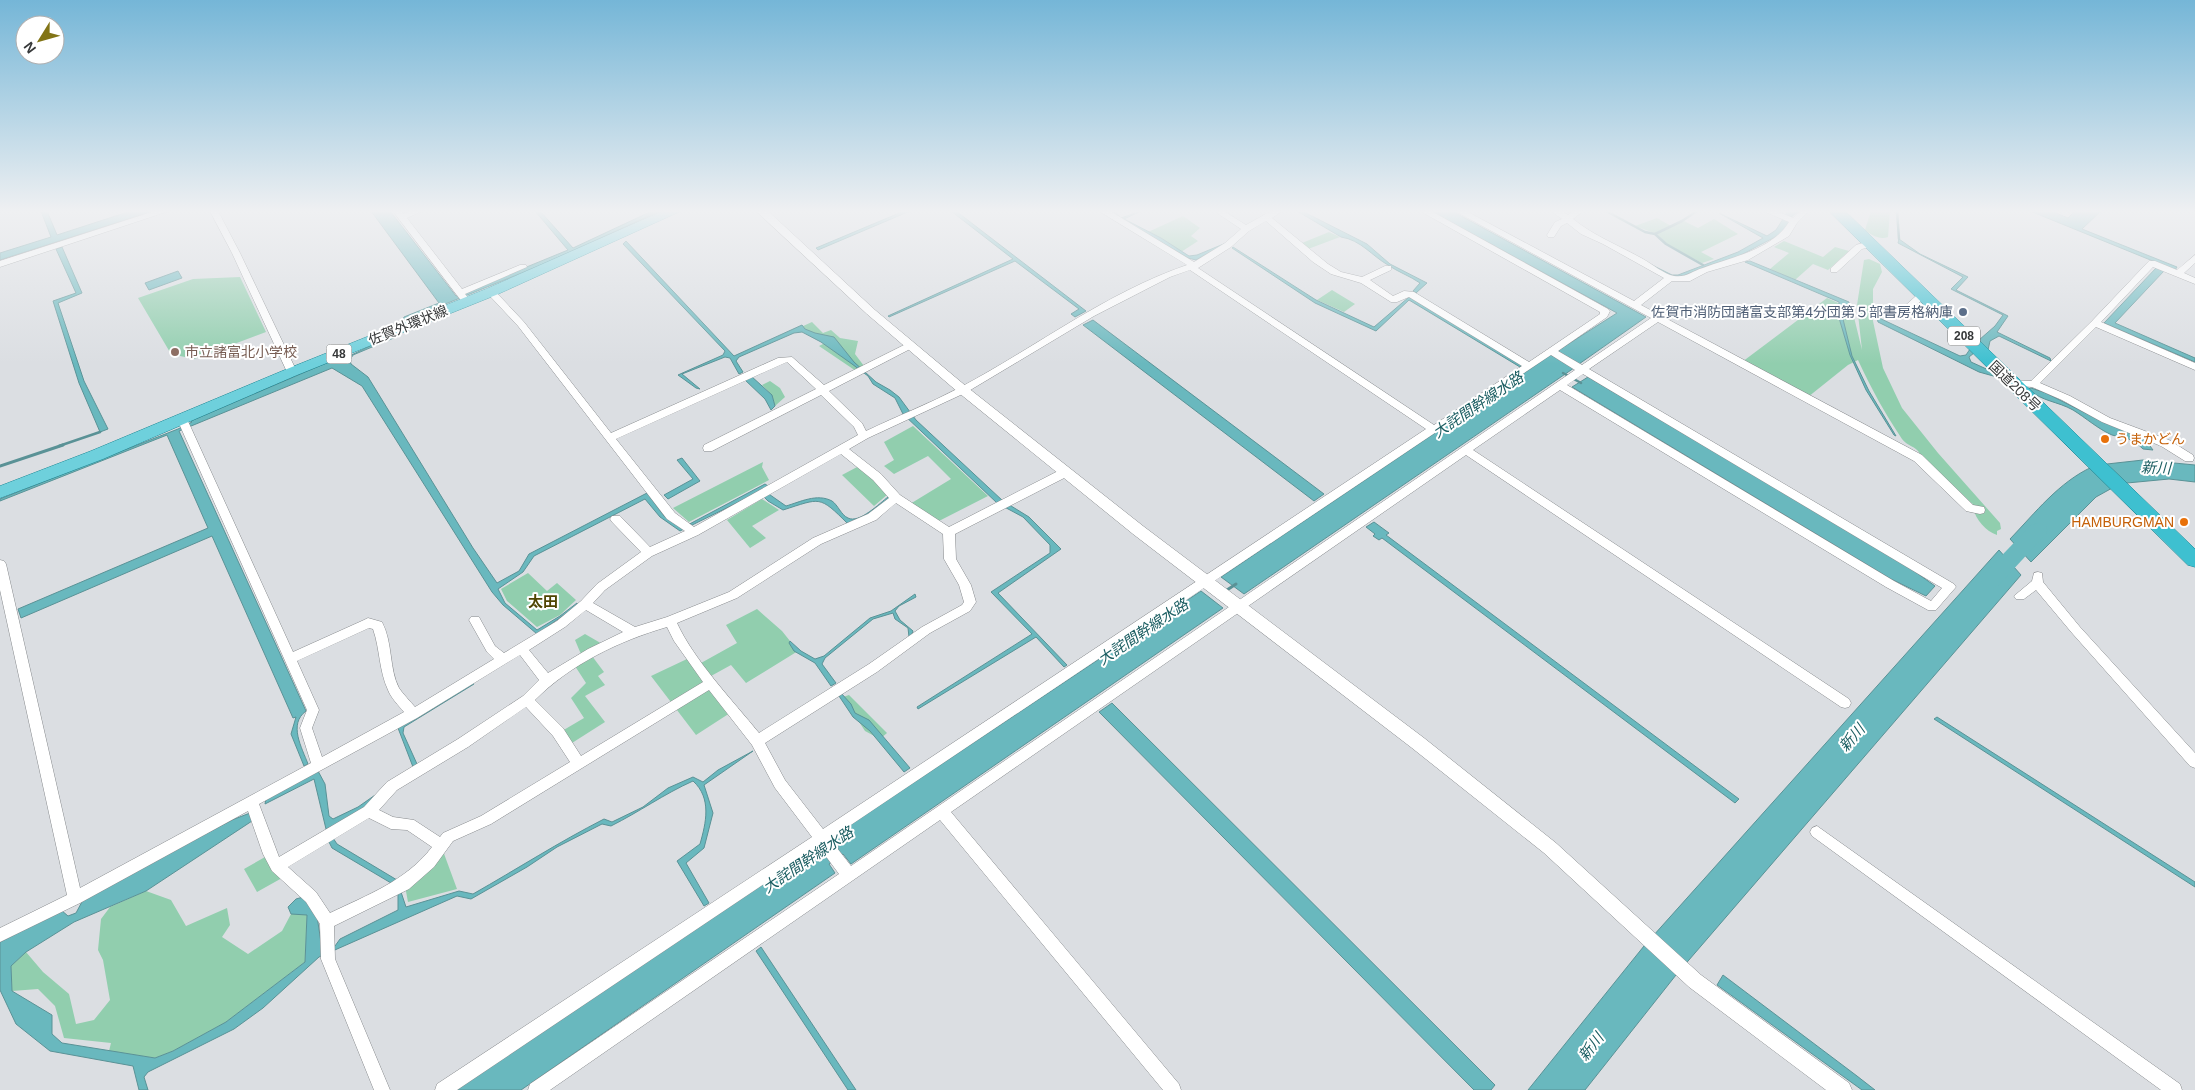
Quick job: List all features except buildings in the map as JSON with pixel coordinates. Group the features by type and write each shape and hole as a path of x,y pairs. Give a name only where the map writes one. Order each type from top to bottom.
{"highway":[{"name":"国道208号","path":"1888,262 2195,560"}],"main road":[{"name":"佐賀外環状線","path":"0,492 184,424 292,372 462,296 491,292 560,262"}],"street":[{"path":"240,262 292,372"},
{"path":"436,262 462,296 522,267"},
{"path":"816,262 864,306 963,390 1066,472 1418,743 1550,848 1695,981 1842,1090"},
{"path":"1185,262 1433,429"},
{"path":"0,936 252,803 413,714 561,624 585,604 601,587 648,553 689,529 764,494 864,436 963,390 1091,314 1167,275 1199,262"},
{"path":"1321,262 1332,270 1352,279 1363,280 1394,300 1404,294 1411,294 1529,366"},
{"path":"536,1090 942,812 1433,429 1604,315 1605,311 1515,262"},
{"path":"1553,262 1918,458 1970,508 1980,510"},
{"path":"1641,262 1670,278 1687,279 1704,270 1732,262"},
{"path":"1834,270 1842,262"},
{"path":"2178,274 2191,262"},
{"path":"2033,384 2152,263 2195,280"},
{"path":"1363,280 1388,268"},
{"path":"1635,305 1670,278"},
{"path":"491,292 521,324 671,516 689,529"},
{"path":"1902,312 1919,298 1924,297"},
{"path":"442,1090 824,844 1222,593 1466,450 1657,318"},
{"path":"2095,323 2195,367"},
{"path":"708,448 911,346"},
{"path":"1551,351 1565,360 1571,378 1890,584 1932,607 1950,587 1571,378"},
{"path":"611,437 781,360 789,359 858,425 864,436"},
{"path":"2012,383 2033,384 2066,398 2106,420 2165,443 2190,458"},
{"path":"184,424 313,710 306,728 319,766"},
{"path":"842,449 877,477 896,498 949,532"},
{"path":"1466,450 1845,702"},
{"path":"949,532 1066,472"},
{"path":"277,866 369,811 392,786 463,743 527,700 547,680 592,652 634,632 670,621 733,595 817,541 872,517 896,498"},
{"path":"616,519 648,553"},
{"path":"757,741 873,668 926,630 966,608 970,602 965,585 950,558 949,532"},
{"path":"0,564 7,609 14,624 74,898"},
{"path":"2020,596 2037,579 2076,630 2195,762"},
{"path":"585,604 634,632"},
{"path":"475,620 491,649 504,660"},
{"path":"670,621 678,638 757,741 780,784 849,875"},
{"path":"290,659 368,624 378,625 385,646 388,674 394,690 413,714"},
{"path":"522,648 532,664 547,680"},
{"path":"327,922 404,884 429,862 448,837 486,820 579,764 634,728 711,683"},
{"path":"527,700 558,732 579,764"},
{"path":"252,803 270,854 277,866 311,897 327,922 328,959 382,1090"},
{"path":"369,811 391,823 409,824 441,846"},
{"path":"942,812 1173,1090"},
{"path":"1817,832 2174,1090"}],"green space":[{"path":"1778,262 1837,262 1828,270 1813,264 1795,280 1770,269"},
{"path":"1864,262 1875,262 1880,264 1882,272 1873,289 1873,321 1883,368 1902,408 1938,453 2000,523 2001,529 1997,531 1997,535 1980,523 1975,514 1973,504 1966,501 1916,449 1902,439 1878,401 1858,360 1848,365 1808,397 1742,362 1827,298 1852,309 1862,350 1857,305"},
{"path":"240,277 266,332 194,359 171,354 138,298 193,279"},
{"path":"1332,290 1355,304 1344,312 1317,300"},
{"path":"812,322 823,333 831,330 840,338 858,341 855,354 864,366 856,371 819,346 825,343 801,327"},
{"path":"770,381 780,388 785,397 775,406 772,395 762,385"},
{"path":"913,426 988,496 937,522 910,504 951,479 928,456 894,474 884,466 894,460 884,442"},
{"path":"763,462 762,467 769,480 689,522 673,508"},
{"path":"859,466 888,494 874,506 842,475"},
{"path":"762,499 779,510 752,526 766,538 750,548 727,520"},
{"path":"528,573 547,591 557,583 576,600 560,615 537,627 507,601 501,589"},
{"path":"757,609 782,631 798,651 746,683 731,665 711,676 701,663 737,643 726,625"},
{"path":"585,634 604,645 589,652 604,672 598,676 605,685 585,696 605,722 572,743 562,731 584,718 571,698 586,683 575,666 583,659 575,640"},
{"path":"687,659 730,713 696,735 651,676"},
{"path":"849,695 887,733 880,739 865,731 843,697"},
{"path":"443,851 457,889 408,902 405,886"},
{"path":"265,857 282,878 257,892 244,869"},
{"path":"146,891 171,900 186,926 227,908 230,925 222,937 248,954 282,931 291,914 307,914 305,962 226,1022 173,1051 155,1058 109,1051 111,1043 64,1038 55,1006 38,989 12,991 11,966 26,952 43,972 69,994 76,1024 94,1020 110,1000 103,960 98,950 101,919 110,907"}],"water":[{"path":"62,262 68,262 82,293 58,303 84,381 108,429 100,432 79,383 53,301 76,293"},
{"path":"409,262 429,262 456,296 539,262 548,262 406,320 403,319 439,303"},
{"path":"640,262 646,262 734,356 802,325 805,329 815,333 834,337 854,362 876,382 899,397 916,420 1003,501 1029,517 1061,549 998,593 1067,665 1064,667 1036,637 918,709 917,707 1032,634 991,592 1050,553 1050,545 1023,517 997,503 903,414 895,398 873,384 868,376 821,342 802,332 794,333 739,357 736,361 743,372 739,374 730,358 725,357 682,374 700,389 678,375 723,355 725,351"},
{"path":"1007,262 1013,262 889,317"},
{"path":"1016,262 1022,262 1086,311 1075,317 1071,314 1079,309"},
{"path":"1253,262 1256,262 1316,300 1374,327 1409,297 1522,365 1520,367 1409,300 1376,331 1315,303"},
{"path":"1383,262 1388,262 1427,283 1416,293 1413,291 1420,283"},
{"path":"1524,262 1545,262 1646,317 1579,364 1559,352 1559,350 1617,313"},
{"path":"1645,262 1672,275 1678,275 1712,262 1720,262 1683,276 1670,276"},
{"path":"1745,262 1752,262 1849,302 1849,307 1844,307 1843,311 1839,311 1839,302"},
{"path":"1934,262 1968,277 1956,290 2008,316 1997,332 2050,358 2051,361 1999,336 1990,341 1988,350 1979,340 1995,326 2003,315 1951,289 1963,277"},
{"path":"2155,262 2164,262 2177,267 2175,270"},
{"path":"2156,268 2164,271 2115,323 2195,358 2195,362 2104,323"},
{"path":"178,271 182,278 149,290 145,283"},
{"path":"1877,317 1960,356 1966,355 1970,349 1974,353 1969,357 1971,362 1993,372 1997,377 1979,372 1878,322"},
{"path":"1839,318 1843,319 1852,356 1869,391 1896,436 1866,390 1850,355"},
{"path":"1093,320 1324,494 1314,501 1083,325"},
{"path":"391,336 396,337 353,355 350,360 351,364 368,377 473,548 497,583 519,571 529,554 647,493 664,516 682,528 765,484 768,486 763,490 786,506 809,499 826,499 832,501 846,517 853,519 863,516 888,497 891,498 868,516 848,524 825,504 819,502 805,503 783,510 768,501 759,492 680,531 660,517 645,499 534,556 523,572 498,589 505,603 537,630 577,603 578,605 537,634 503,605 492,592 362,386 332,368 179,431 306,711 301,716 297,729 300,744 308,764 304,766 291,734 296,717 293,718 212,536 21,618 18,609 208,528 167,435 0,501 0,499 178,429 191,421 338,358 343,359"},
{"path":"1551,355 1574,368 1244,594 1221,577"},
{"path":"751,376 772,395 775,406 771,410 765,399 744,379"},
{"path":"1588,377 1907,566 1935,586 1926,596 1891,579 1572,387"},
{"path":"2031,388 2046,393 2105,423 2144,438 2153,450 2143,449 2132,440 2107,433 2073,410 2045,399 2028,389"},
{"path":"682,458 700,481 668,499 664,495 693,479 677,460"},
{"path":"2143,460 2195,465 2195,482 2169,479 2127,483 2107,464"},
{"path":"2092,467 2114,487 2096,497 2031,562 2010,539 2058,490 2080,473"},
{"path":"1374,522 1389,533 1386,535 1739,799 1735,803 1382,538 1379,540 1373,536 1375,534 1366,527"},
{"path":"1999,550 2021,575 1676,975 1585,1090 1528,1090 1644,946"},
{"path":"1201,591 1223,608 851,864 843,854 829,864 835,873 521,1090 455,1090 817,848 824,858 839,848 831,838"},
{"path":"915,594 916,597 899,606 895,611 900,620 913,631 911,636 909,637 908,628 895,619 893,613 873,619 825,658 822,664 836,683 831,686 815,663 794,651 789,643 790,641 801,651 815,659 824,656 870,618 891,611"},
{"path":"472,681 474,684 404,727 403,733 417,764 413,767 398,728"},
{"path":"841,693 851,704 855,713 869,720 910,768 904,772 870,731 853,717 839,696"},
{"path":"1112,703 1495,1085 1491,1090 1474,1090 1099,712"},
{"path":"1937,717 2195,882 2195,887 1934,719"},
{"path":"753,751 704,785 713,813 704,848 686,863 709,903 704,906 677,861 700,844 704,828 705,803 703,795 693,781 611,826 602,824 557,847 527,867 471,899 457,896 319,957 263,1008 234,1029 148,1072 144,1077 148,1090 139,1090 133,1066 50,1051 16,1024 0,990 0,942 61,910 68,916 76,913 84,898 232,820 250,813 252,821 146,891 74,922 26,952 11,966 12,991 52,1015 52,1034 62,1043 155,1058 173,1051 226,1022 305,962 307,915 291,914 288,907 296,899 303,897 317,916 322,949 335,946 340,939 398,910 398,895 391,883 332,848 328,840 333,838 337,844 397,880 406,907 459,891 473,894 604,819 612,822 643,807 668,788 693,777 703,782 718,770"},
{"path":"318,771 325,784 329,816 333,819 358,807 378,793 380,795 347,820 326,829 314,779 265,804 266,799"},
{"path":"761,947 856,1090 848,1090 756,951"},
{"path":"1723,975 1875,1090 1862,1090 1717,985"}],"waterway":[{"path":"1697,262 1703,265"},
{"path":"1563,373 1581,383"},
{"path":"59,446 100,432"},
{"path":"0,466 63,445"},
{"name":"新川","path":"1991,580 2038,530"},
{"name":"大詫間幹線水路","path":"1224,592 1236,584"}],"place":[{"name":"佐賀市消防団諸富支部第4分団第５部書房格納庫","path":"1963,312"},
{"name":"市立諸富北小学校","path":"175,352"},
{"name":"うまかどん","path":"2105,439"},
{"name":"HAMBURGMAN","path":"2184,522"}],"district":[{"name":"太田","path":"543,602"}]}
